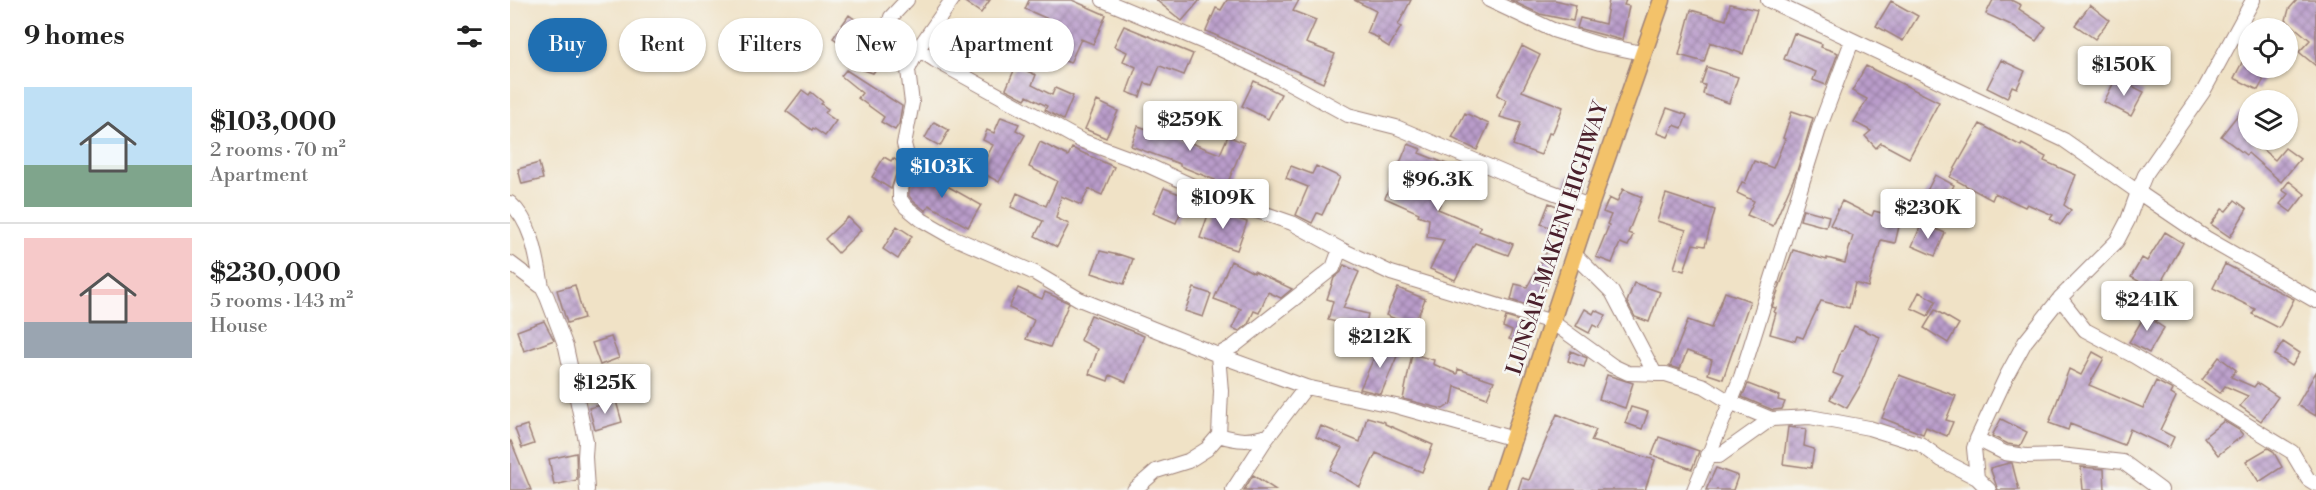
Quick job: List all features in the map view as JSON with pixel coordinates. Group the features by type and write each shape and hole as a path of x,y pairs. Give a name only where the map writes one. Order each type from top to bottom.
{"main road":[{"name":"LUNSAR-MAKENI HIGHWAY","path":"1496,490 1590,206 1662,0"}],"street":[{"path":"907,0 891,17 889,26 891,31 918,49 1080,140 1145,164 1219,198 1292,223 1390,273 1552,322 1612,366 1628,373 1666,375 1704,386 1730,402 1771,418 1810,417 1869,428 1920,444 1942,460 1977,478 1989,490"},
{"path":"952,0 918,49 908,70 912,103 904,144 909,163 900,188 900,199 922,220 950,236 1035,273 1079,299 1218,356 1306,387 1396,406 1514,439"},
{"path":"1103,0 1256,66 1348,115 1396,127 1527,183 1590,206"},
{"path":"1489,0 1553,30 1598,44 1642,53"},
{"path":"1768,0 2064,140 2206,238 2316,301"},
{"path":"1977,478 1974,448 2018,352 2060,298 2117,241 2128,220 2145,175 2203,92 2253,0"},
{"path":"1694,490 1741,377 1816,140 1852,40"},
{"path":"510,203 525,221 542,287 548,297 566,347 586,441 587,490"},
{"path":"1218,356 1234,346 1333,267 1340,249"},
{"path":"1574,254 1612,292 1655,374"},
{"path":"510,262 542,287"},
{"path":"2060,298 2085,330 2134,356 2292,452 2308,479 2316,484"},
{"path":"1134,490 1156,471 1188,461 1207,449 1219,435 1221,391 1218,356"},
{"path":"1233,490 1306,387"},
{"path":"1707,455 1719,456 1771,418"},
{"path":"1219,435 1237,441 1253,441 1270,435"},
{"path":"1977,440 2005,453 2026,456 2060,455 2123,462 2161,490"}],"building":[{"path":"962,0 990,0 981,13"},
{"path":"1029,0 1072,0 1106,15 1093,44 1081,39 1074,54 1074,18 1046,18 1025,9"},
{"path":"1156,0 1200,0 1182,21"},
{"path":"1227,0 1299,0 1293,11 1316,20 1306,43 1335,54 1323,83 1206,31 1216,8 1221,10"},
{"path":"1354,0 1411,0 1398,25 1401,27 1389,47 1378,40 1379,38 1367,33 1376,11"},
{"path":"1510,0 1555,0 1576,5 1573,21 1540,14"},
{"path":"1609,0 1626,0 1624,5 1629,6 1622,40 1577,28 1580,18 1605,24"},
{"path":"1993,0 2011,0 2021,5 2019,9 2046,27 2036,41 2009,24 1986,14"},
{"path":"2297,0 2316,0 2316,66 2299,52 2310,40 2298,30 2298,18 2287,18 2289,9"},
{"path":"1891,1 1918,16 1903,41 1876,26"},
{"path":"1730,4 1757,10 1743,54 1710,42 1704,62 1679,55 1691,10 1726,20"},
{"path":"2090,5 2109,20 2095,39 2075,25"},
{"path":"1124,26 1193,54 1184,75 1160,66 1152,85 1145,83 1140,97 1127,92 1136,67 1123,61 1127,52 1114,46"},
{"path":"1794,33 1838,53 1826,85 1813,80 1816,72 1784,59"},
{"path":"1522,46 1540,55 1522,91 1563,107 1552,134 1549,133 1541,155 1513,145 1521,123 1500,117 1506,100 1497,95"},
{"path":"2001,60 2025,71 2017,88 2012,86 2007,98 1987,88"},
{"path":"1866,66 1939,102 1909,158 1881,143 1876,148 1865,136 1871,131 1854,122 1867,99 1852,91"},
{"path":"1707,67 1738,77 1729,103 1703,94 1705,85 1701,84"},
{"path":"2238,70 2238,78 2265,78 2258,90 2234,78"},
{"path":"844,72 849,72 902,106 899,124 895,130 881,122 884,117 858,98 862,93 841,76"},
{"path":"1013,72 1029,72 1036,75 1032,85 1052,95 1055,88 1073,96 1063,120 1045,110 1047,106 1027,96 1025,99 1006,89"},
{"path":"2116,78 2144,92 2131,116 2104,102"},
{"path":"1254,81 1281,94 1268,119 1242,106"},
{"path":"802,90 809,95 811,92 823,102 821,104 828,109 825,113 836,121 825,136 813,128 812,130 786,111"},
{"path":"1097,101 1118,111 1106,138 1085,129"},
{"path":"1667,108 1687,115 1682,128 1674,125 1668,137 1657,133"},
{"path":"1792,111 1813,118 1797,171 1773,226 1747,215 1754,201 1737,193 1742,182 1745,183 1754,161 1773,168 1785,139 1783,138"},
{"path":"1179,113 1188,117 1178,138 1220,154 1228,136 1244,143 1226,187 1180,164 1131,146 1138,126 1168,136"},
{"path":"1465,113 1489,124 1477,150 1452,138"},
{"path":"2238,115 2238,149 2221,136"},
{"path":"1001,117 1019,124 1016,130 1025,135 999,182 979,171 993,145 983,140 987,130 994,133"},
{"path":"934,122 949,130 940,146 925,138"},
{"path":"1980,124 2046,157 2044,161 2076,175 2064,205 2071,210 2060,225 2050,219 2053,215 2027,204 2025,207 1995,193 1992,200 1950,177"},
{"path":"1040,142 1068,156 1072,148 1114,167 1102,195 1089,189 1081,205 1061,196 1056,218 1069,224 1057,247 1035,236 1043,221 1011,207 1017,193 1046,206 1057,181 1029,167"},
{"path":"1408,144 1421,149 1419,153 1449,165 1436,197 1442,199 1438,209 1481,227 1479,231 1513,244 1508,255 1475,243 1455,280 1430,269 1444,240 1427,237 1429,219 1385,198"},
{"path":"2239,150 2263,150 2275,160 2283,150 2288,150 2300,159 2281,182 2248,153 2246,155"},
{"path":"884,157 891,161 893,158 900,163 891,189 872,177"},
{"path":"539,163 543,179 522,184 518,169"},
{"path":"1291,166 1312,174 1316,166 1340,177 1322,215 1317,213 1312,223 1296,215 1308,187 1286,178"},
{"path":"917,169 981,205 968,227 929,205 926,211 913,201 909,196 909,190"},
{"path":"1567,175 1583,181 1580,192 1563,186"},
{"path":"1935,175 1954,185 1948,197 1940,193 1933,207 1922,201"},
{"path":"2289,181 2305,194 2291,212 2280,204 2288,194 2282,190"},
{"path":"1164,188 1187,197 1176,223 1153,213"},
{"path":"1623,189 1642,197 1628,233 1633,235 1628,246 1620,243 1612,263 1596,257 1611,215 1603,212 1609,198 1617,202"},
{"path":"1666,194 1715,210 1705,246 1693,244 1684,271 1674,268 1686,230 1657,221"},
{"path":"2235,200 2247,209 2230,237 2211,224 2222,209 2226,211"},
{"path":"1842,201 1872,216 1874,211 1901,218 1895,243 1881,240 1868,287 1855,283 1849,308 1821,301 1803,338 1797,336 1795,341 1770,334 1776,313 1774,312 1776,308 1772,307 1793,250 1845,263 1853,236 1830,225"},
{"path":"1549,203 1562,208 1555,229 1541,224"},
{"path":"1210,209 1247,222 1237,250 1200,238"},
{"path":"1803,209 1829,216 1826,227 1800,220"},
{"path":"848,217 861,230 838,253 825,239"},
{"path":"1922,223 1945,233 1935,256 1912,246"},
{"path":"897,226 912,236 898,259 883,249"},
{"path":"2165,232 2183,243 2156,291 2131,277 2142,258 2147,261"},
{"path":"1549,248 1559,253 1543,283 1547,285 1538,306 1536,305 1535,308 1511,300 1515,284 1527,287"},
{"path":"1100,251 1133,259 1124,284 1092,273"},
{"path":"1231,261 1292,289 1281,298 1268,292 1259,313 1254,311 1248,324 1239,331 1232,328 1241,309 1214,299"},
{"path":"2225,264 2294,299 2279,328 2252,314 2255,309 2213,288"},
{"path":"1344,265 1359,272 1343,308 1368,314 1365,329 1328,320 1333,301 1327,299 1334,278 1341,272"},
{"path":"1634,283 1660,292 1649,322 1635,317 1627,302"},
{"path":"575,285 584,318 567,323 557,290"},
{"path":"1018,288 1042,299 1045,292 1069,303 1050,347 1026,339 1034,320 1009,308"},
{"path":"1194,288 1211,294 1203,317 1185,311"},
{"path":"1398,288 1425,299 1416,321 1412,320 1409,325 1386,315"},
{"path":"1725,292 1750,301 1723,379 1708,374 1712,360 1687,351 1680,369 1670,366 1688,320 1711,328"},
{"path":"1919,292 1936,301 1928,316 1911,308"},
{"path":"1585,309 1593,314 1595,310 1606,315 1599,328 1593,325 1589,333 1576,326"},
{"path":"1935,310 1959,324 1948,343 1924,328"},
{"path":"2148,310 2160,314 2155,322 2164,328 2149,353 2129,342"},
{"path":"1091,315 1144,336 1126,382 1110,375 1108,381 1089,374 1098,349 1080,340"},
{"path":"1506,317 1529,324 1522,343 1509,339 1512,331 1503,327"},
{"path":"544,321 554,340 524,351 517,331"},
{"path":"1854,326 1880,337 1860,386 1847,408 1830,399 1843,377 1833,373"},
{"path":"611,337 619,358 600,365 592,343"},
{"path":"1381,342 1400,349 1381,394 1360,389"},
{"path":"2283,342 2300,353 2292,366 2275,355"},
{"path":"1571,351 1587,358 1584,367 1568,361"},
{"path":"2093,352 2104,358 2089,385 2143,408 2156,381 2173,390 2171,394 2176,397 2160,430 2174,437 2169,448 2130,429 2124,445 2070,424 2068,430 2049,423 2069,369 2081,375"},
{"path":"1412,354 1434,360 1433,364 1457,374 1458,369 1494,381 1487,398 1455,386 1452,403 1443,409 1403,399"},
{"path":"2219,357 2236,370 2231,377 2254,387 2257,383 2278,397 2261,421 2240,406 2248,396 2225,386 2220,393 2202,380"},
{"path":"2316,372 2316,416 2297,405"},
{"path":"1607,375 1633,383 1625,408 1599,399"},
{"path":"1899,375 1956,396 1946,420 1953,422 1947,436 1926,427 1923,434 1882,418"},
{"path":"1748,384 1779,396 1778,400 1785,402 1782,409 1773,410 1742,397"},
{"path":"616,401 622,422 595,430 589,408"},
{"path":"1631,407 1648,412 1642,429 1625,423"},
{"path":"1557,414 1596,430 1591,441 1655,460 1645,490 1518,490 1522,478 1529,480"},
{"path":"1367,417 1385,422 1385,424 1433,445 1422,472 1376,453 1360,487 1330,470 1342,448 1316,437 1321,426 1360,442"},
{"path":"2001,419 2027,432 2020,446 2008,444 1992,436"},
{"path":"2224,421 2243,435 2218,455 2204,437"},
{"path":"527,425 534,444 522,448 515,429"},
{"path":"1788,427 1806,429 1804,446 1814,449 1811,468 1783,464"},
{"path":"1659,437 1699,451 1692,469 1652,455"},
{"path":"511,441 531,490 510,490"},
{"path":"2268,448 2273,451 2282,467 2259,482 2246,461"},
{"path":"576,453 577,480 554,485 549,459"},
{"path":"2012,463 2019,490 1998,490 1990,468"},
{"path":"2081,467 2104,469 2105,490 2083,490"},
{"path":"1716,468 1738,476 1733,490 1706,490"},
{"path":"1253,475 1276,490 1244,490"}]}
